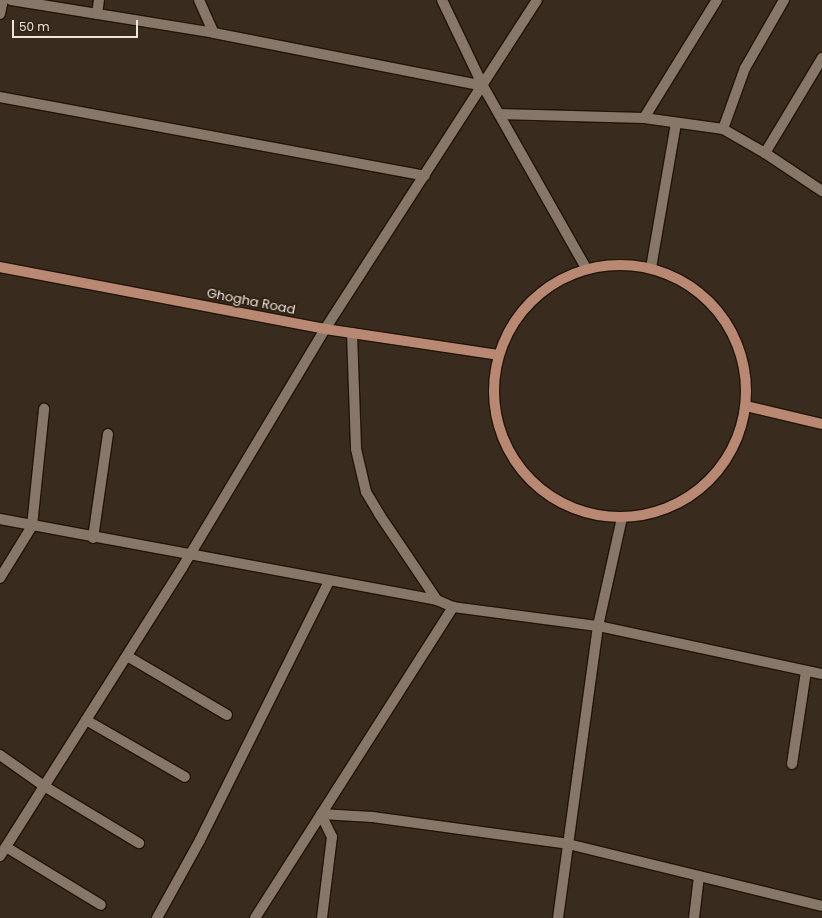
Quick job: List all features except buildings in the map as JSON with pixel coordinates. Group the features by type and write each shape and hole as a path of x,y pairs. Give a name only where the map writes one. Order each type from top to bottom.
{"main road":[{"path":"628,263 668,272 704,294 730,326 745,365 746,406 738,436 724,462 704,485 673,505 652,513 622,518 582,512 547,495 518,468 499,433 492,394 498,355 516,316 547,286 586,268 628,263"},
{"name":"Ghogha Road","path":"0,267 325,330 498,355"},
{"path":"746,406 822,424"}],"street":[{"path":"0,14 3,0"},
{"path":"11,0 214,33 483,86"},
{"path":"96,14 99,0"},
{"path":"199,0 214,33"},
{"path":"442,0 483,86 586,268"},
{"path":"0,856 190,556 325,330 537,0"},
{"path":"644,118 717,0"},
{"path":"723,129 745,68 784,0"},
{"path":"765,153 822,58"},
{"path":"0,98 425,176"},
{"path":"499,114 644,118 723,129 765,153 822,192"},
{"path":"651,268 676,123"},
{"path":"352,333 356,449 366,492 379,514 437,600"},
{"path":"0,578 32,526 44,409"},
{"path":"93,538 108,434"},
{"path":"558,918 598,626 622,518"},
{"path":"0,519 190,556 437,600 453,607 598,626 822,674"},
{"path":"157,918 200,840 329,581"},
{"path":"255,918 453,607"},
{"path":"127,656 227,715"},
{"path":"792,764 806,671"},
{"path":"86,720 185,777"},
{"path":"0,755 44,786 139,843"},
{"path":"321,814 372,817 568,844 822,906"},
{"path":"321,814 332,837 322,918"},
{"path":"6,847 101,906"},
{"path":"694,918 699,876"}]}
